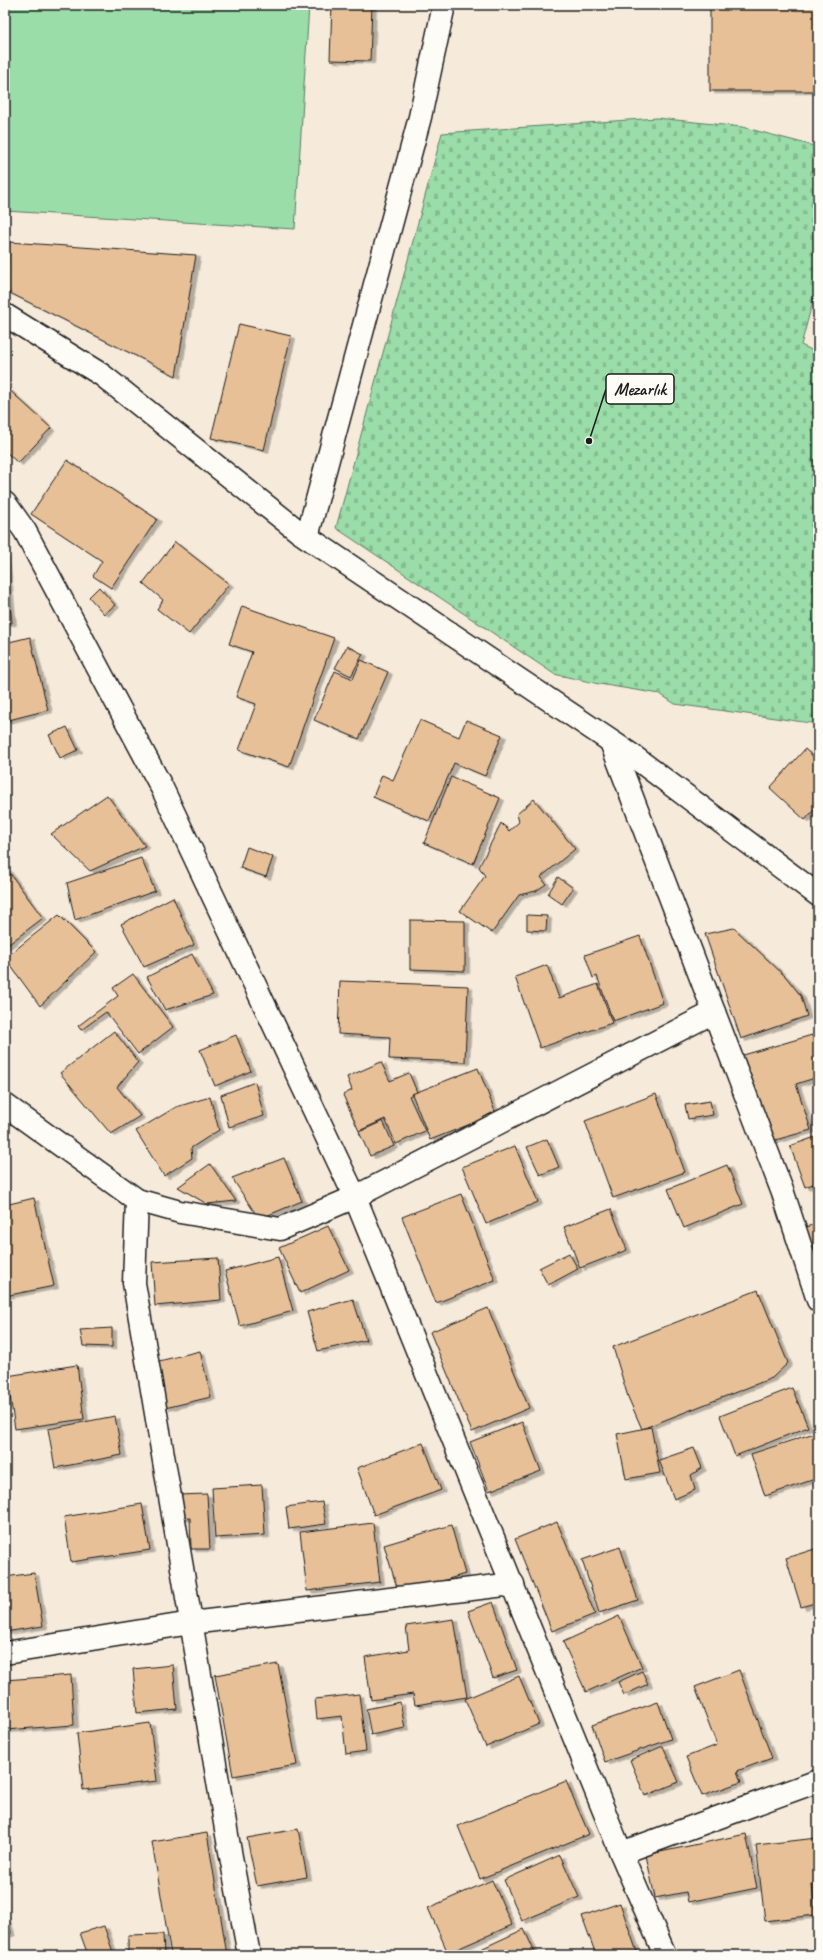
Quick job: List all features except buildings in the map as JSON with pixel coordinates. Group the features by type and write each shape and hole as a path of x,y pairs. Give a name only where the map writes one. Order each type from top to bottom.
{"street":[{"path":"307,537 420,117 444,5"},
{"path":"5,315 102,375 307,537 612,742 818,895"},
{"path":"5,503 25,531 162,788 355,1197 621,1853 665,1955"},
{"path":"612,742 783,1193 818,1300"},
{"path":"5,1105 137,1200 180,1212 280,1229 355,1197 714,1012"},
{"path":"137,1200 134,1283 249,1955"},
{"path":"5,1653 191,1623 512,1584"},
{"path":"621,1853 818,1781"}],"green space":[{"path":"5,5 309,5 295,229 5,211"},
{"path":"657,118 742,127 818,147 818,282 801,345 818,353 818,724 675,704 660,694 599,684 554,674 336,528 442,133"}],"place":[{"name":"Mezarlık","path":"589,441"}]}
